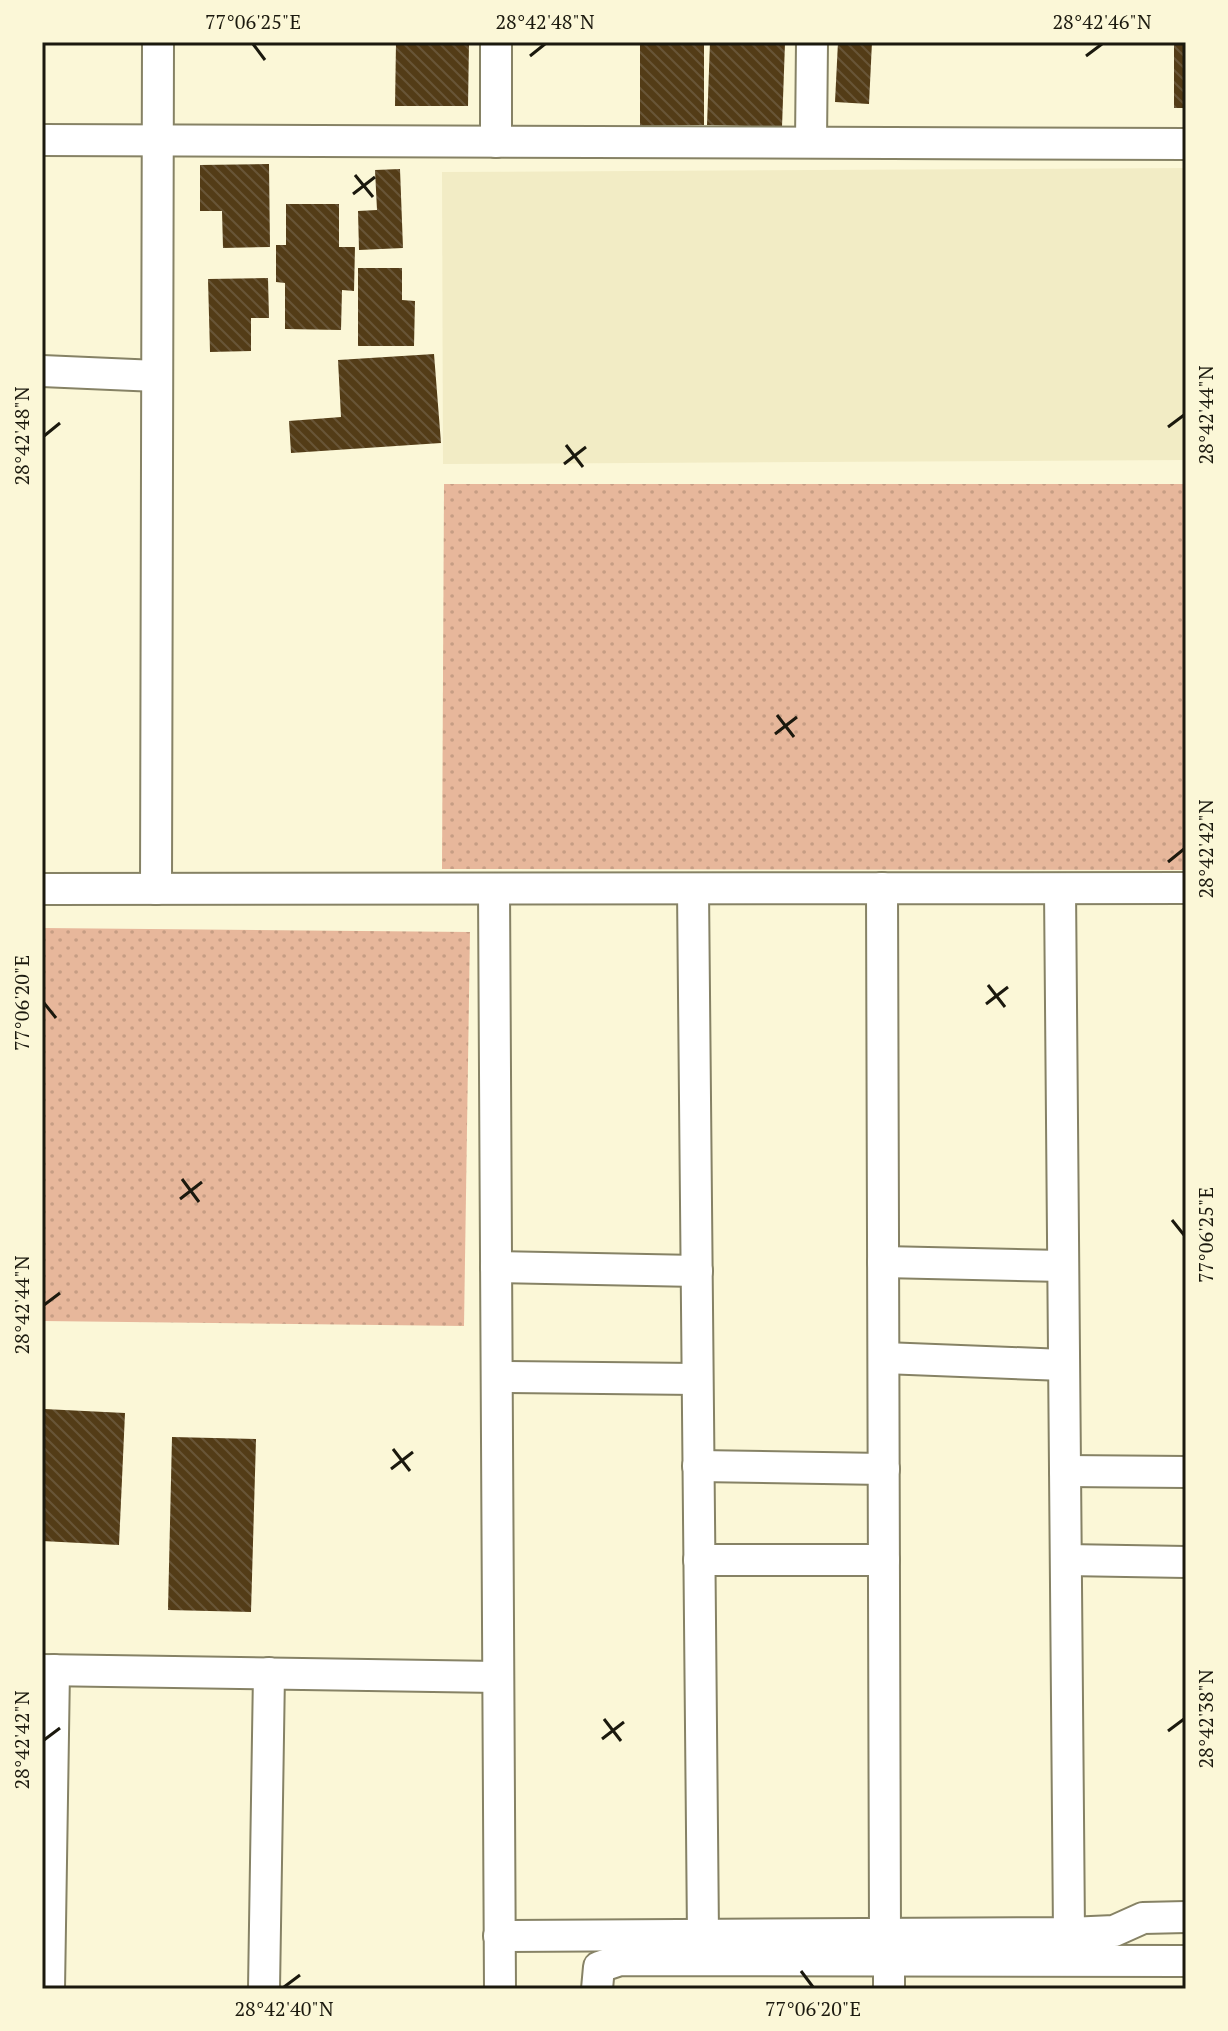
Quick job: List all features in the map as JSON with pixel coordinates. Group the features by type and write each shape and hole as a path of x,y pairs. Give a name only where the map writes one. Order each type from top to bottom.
{"street":[{"path":"156,889 158,42"},
{"path":"496,42 496,142"},
{"path":"811,142 812,42"},
{"path":"42,140 1186,144"},
{"path":"42,371 157,376"},
{"path":"882,888 888,1962"},
{"path":"42,889 1186,888"},
{"path":"494,889 500,1989"},
{"path":"693,889 703,1935"},
{"path":"1060,889 1069,1933"},
{"path":"883,1262 1063,1266"},
{"path":"496,1267 697,1271"},
{"path":"884,1358 1064,1365"},
{"path":"497,1377 697,1379"},
{"path":"698,1466 884,1469"},
{"path":"1065,1471 1186,1472"},
{"path":"699,1560 884,1560"},
{"path":"1066,1560 1186,1562"},
{"path":"49,1989 48,1670 498,1677"},
{"path":"264,1989 269,1673"},
{"path":"499,1936 703,1935 888,1962 1069,1933 1114,1931 1143,1918 1186,1917"},
{"path":"1114,1931 1142,1945 1186,1945"},
{"path":"597,1989 599,1967 620,1960 1186,1961"}],"shaded area":[{"path":"1186,168 1186,460 443,464 442,172"},
{"path":"444,484 1186,484 1186,870 442,869"},
{"path":"42,928 470,932 464,1326 42,1321"}],"building":[{"path":"396,42 469,42 468,106 395,106"},
{"path":"640,42 704,42 704,125 640,126"},
{"path":"710,42 785,43 782,127 707,125"},
{"path":"838,42 872,42 869,104 835,102"},
{"path":"1174,42 1186,42 1186,108 1174,108"},
{"path":"269,164 270,247 223,248 222,211 200,211 200,165"},
{"path":"400,169 403,248 359,250 358,211 377,210 375,170"},
{"path":"286,204 339,204 339,247 355,247 354,291 342,290 341,330 285,329 285,283 276,282 276,245 286,245"},
{"path":"358,268 402,268 402,300 415,301 414,346 358,346"},
{"path":"268,278 269,318 251,318 251,351 210,352 208,279"},
{"path":"434,354 441,443 291,453 289,421 341,417 338,360"},
{"path":"44,1409 125,1413 119,1545 42,1541"},
{"path":"172,1437 256,1439 251,1612 168,1610"}]}
